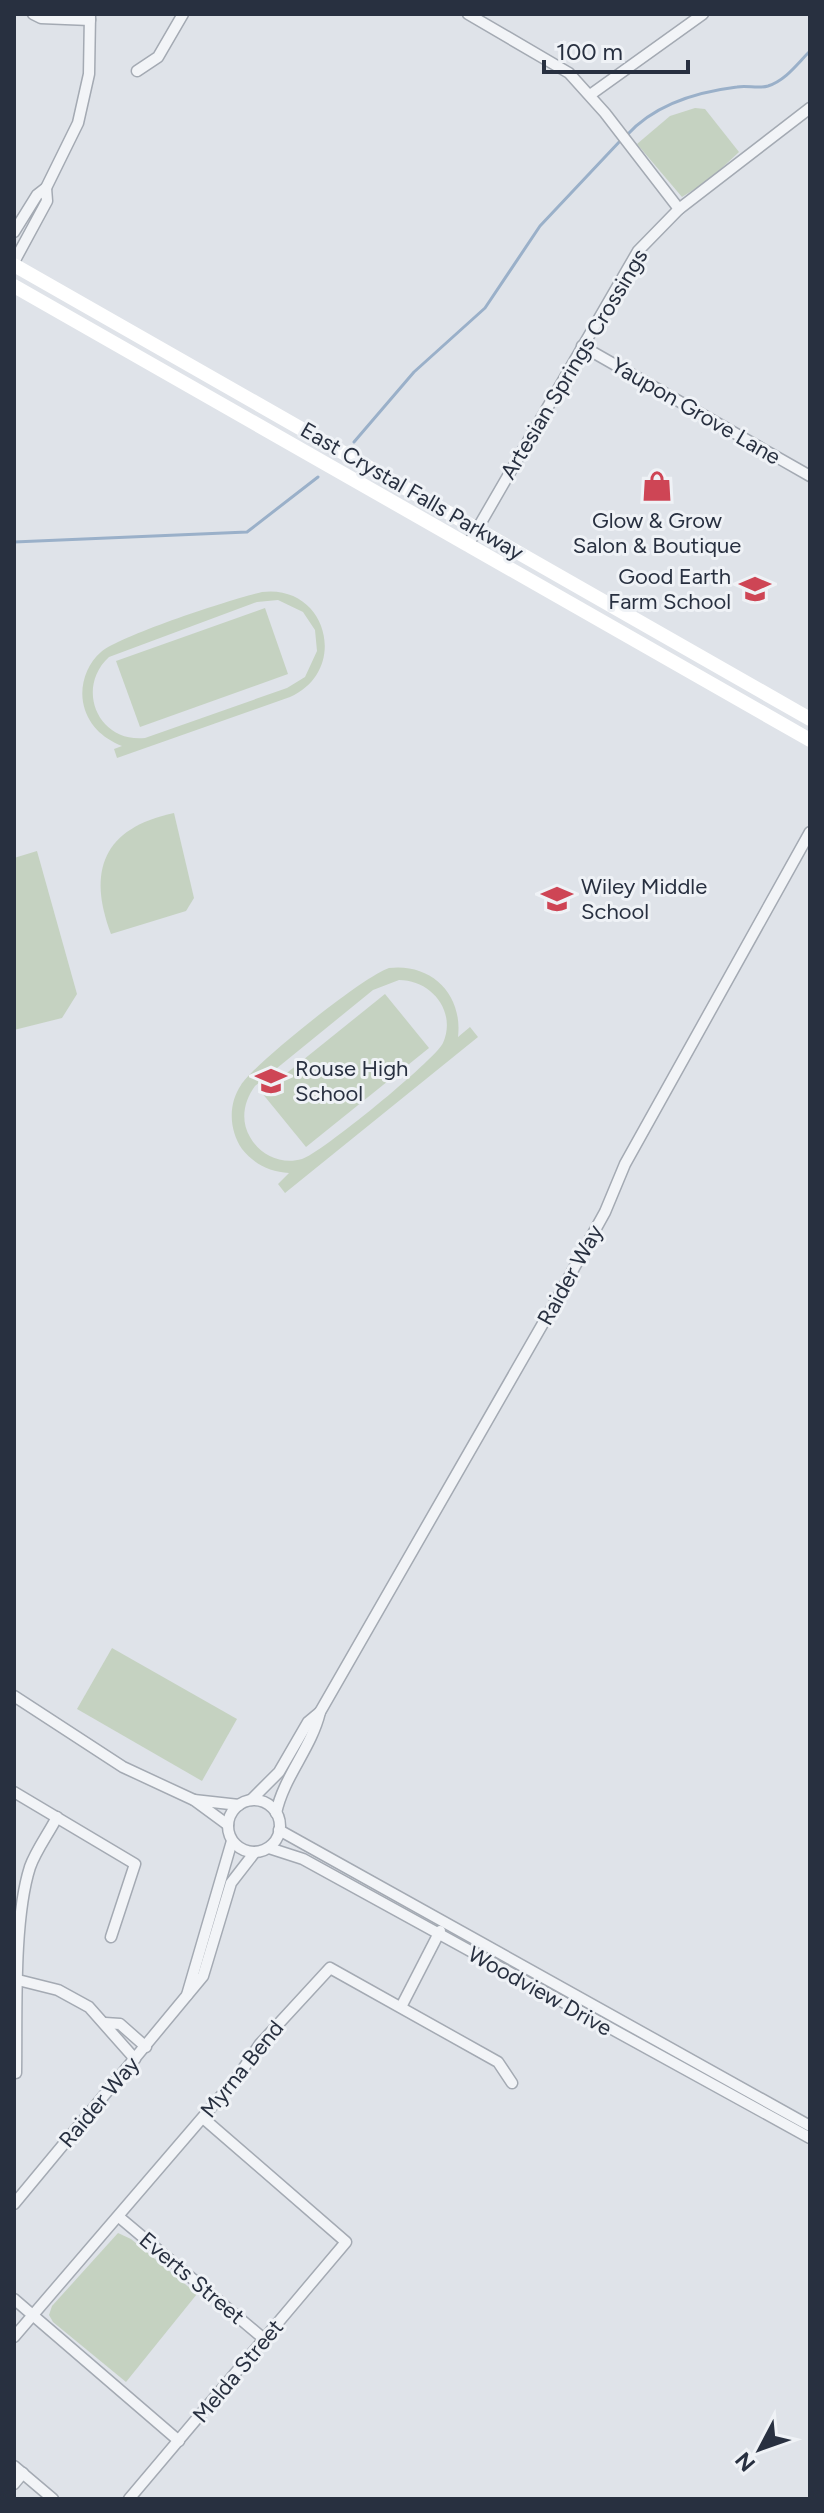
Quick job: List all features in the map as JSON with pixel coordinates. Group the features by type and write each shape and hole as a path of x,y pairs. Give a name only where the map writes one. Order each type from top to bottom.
{"main road":[{"name":"East Crystal Falls Parkway","path":"14,263 810,719"},
{"name":"East Crystal Falls Parkway","path":"14,286 810,740"},
{"path":"280,438 286,419"},
{"path":"652,649 661,633"}],"street":[{"path":"14,232 37,195 46,188 78,123 89,74 90,17 41,18 33,14"},
{"path":"137,71 158,57 183,14"},
{"path":"468,14 569,73 615,125 679,209"},
{"path":"590,95 703,14"},
{"name":"Artesian Springs Crossings","path":"468,545 638,251 679,209 810,108"},
{"path":"14,263 47,201 46,188"},
{"name":"Yaupon Grove Lane","path":"582,346 810,476"},
{"name":"Raider Way","path":"276,1813 285,1782 316,1728 320,1712 553,1306 605,1212 625,1164 810,832"},
{"path":"14,1696 123,1767 194,1800 228,1825 232,1841 239,1847 255,1852 269,1848 279,1830 276,1813 264,1803 251,1800 239,1805 194,1800"},
{"name":"Raider Way","path":"251,1800 279,1772 308,1722 320,1712"},
{"path":"14,1792 135,1864 111,1937"},
{"path":"228,1825 239,1805"},
{"path":"16,2073 16,1979 31,1865 57,1817"},
{"name":"Woodview Drive","path":"279,1830 810,2126"},
{"name":"Raider Way","path":"185,2001 232,1841"},
{"name":"Woodview Drive","path":"269,1848 303,1859 810,2138"},
{"name":"Raider Way","path":"14,2204 203,1976 231,1883 255,1852"},
{"path":"401,2007 445,1923"},
{"name":"Myrna Bend","path":"14,2337 203,2118 260,2044 330,1968 498,2062 512,2083"},
{"path":"16,1979 58,1990 89,2007 105,2023 110,2035 135,2059"},
{"path":"105,2023 120,2024 146,2047"},
{"name":"Melda Street","path":"129,2499 346,2242 203,2118"},
{"name":"Everts Street","path":"119,2217 264,2339"},
{"path":"14,2299 179,2441"},
{"path":"14,2484 18,2470 53,2499"}],"green space":[{"path":"695,108 705,109 739,152 709,180 682,197 637,144 670,116"},
{"path":"262,592 284,593 302,601 315,615 323,631 325,650 320,668 309,684 290,697 117,758 114,749 122,746 96,729 83,702 84,681 96,657 130,636","holes":["278,600 303,612 315,630 317,651 305,677 287,688 145,738 115,732 104,723 97,711 93,698 94,683 109,657 257,602"]},
{"path":"265,608 288,674 140,727 116,661"},
{"path":"174,813 194,898 186,911 111,934 101,891 107,856 117,841 131,829"},
{"path":"37,851 77,994 62,1018 14,1030 14,858"},
{"path":"389,968 404,968 431,976 441,984 455,1007 458,1037 470,1027 478,1037 285,1193 278,1184 289,1173 257,1163 238,1142 232,1117 237,1092 250,1074 287,1040 376,974","holes":["399,980 411,981 431,991 444,1009 446,1031 443,1043 435,1053 376,1106 313,1153 302,1159 286,1161 259,1149 247,1131 244,1117 248,1098 255,1086 373,990"]},
{"path":"385,994 429,1048 306,1147 262,1093"},
{"path":"112,1648 237,1719 202,1781 77,1709"},
{"path":"118,2233 131,2239 197,2294 126,2382 53,2322 49,2315 52,2306"}],"waterway":[{"path":"627,135 650,115 677,101 722,89 764,87 774,83 810,51"},
{"path":"354,442 414,372 485,308 540,226 621,140"},
{"path":"14,542 247,532 318,477"}],"place":[{"name":"Glow & Grow Salon & Boutique","path":"657,486"},
{"name":"Good Earth Farm School","path":"755,589"},
{"name":"Wiley Middle School","path":"557,899"},
{"name":"Rouse High School","path":"271,1081"}]}
